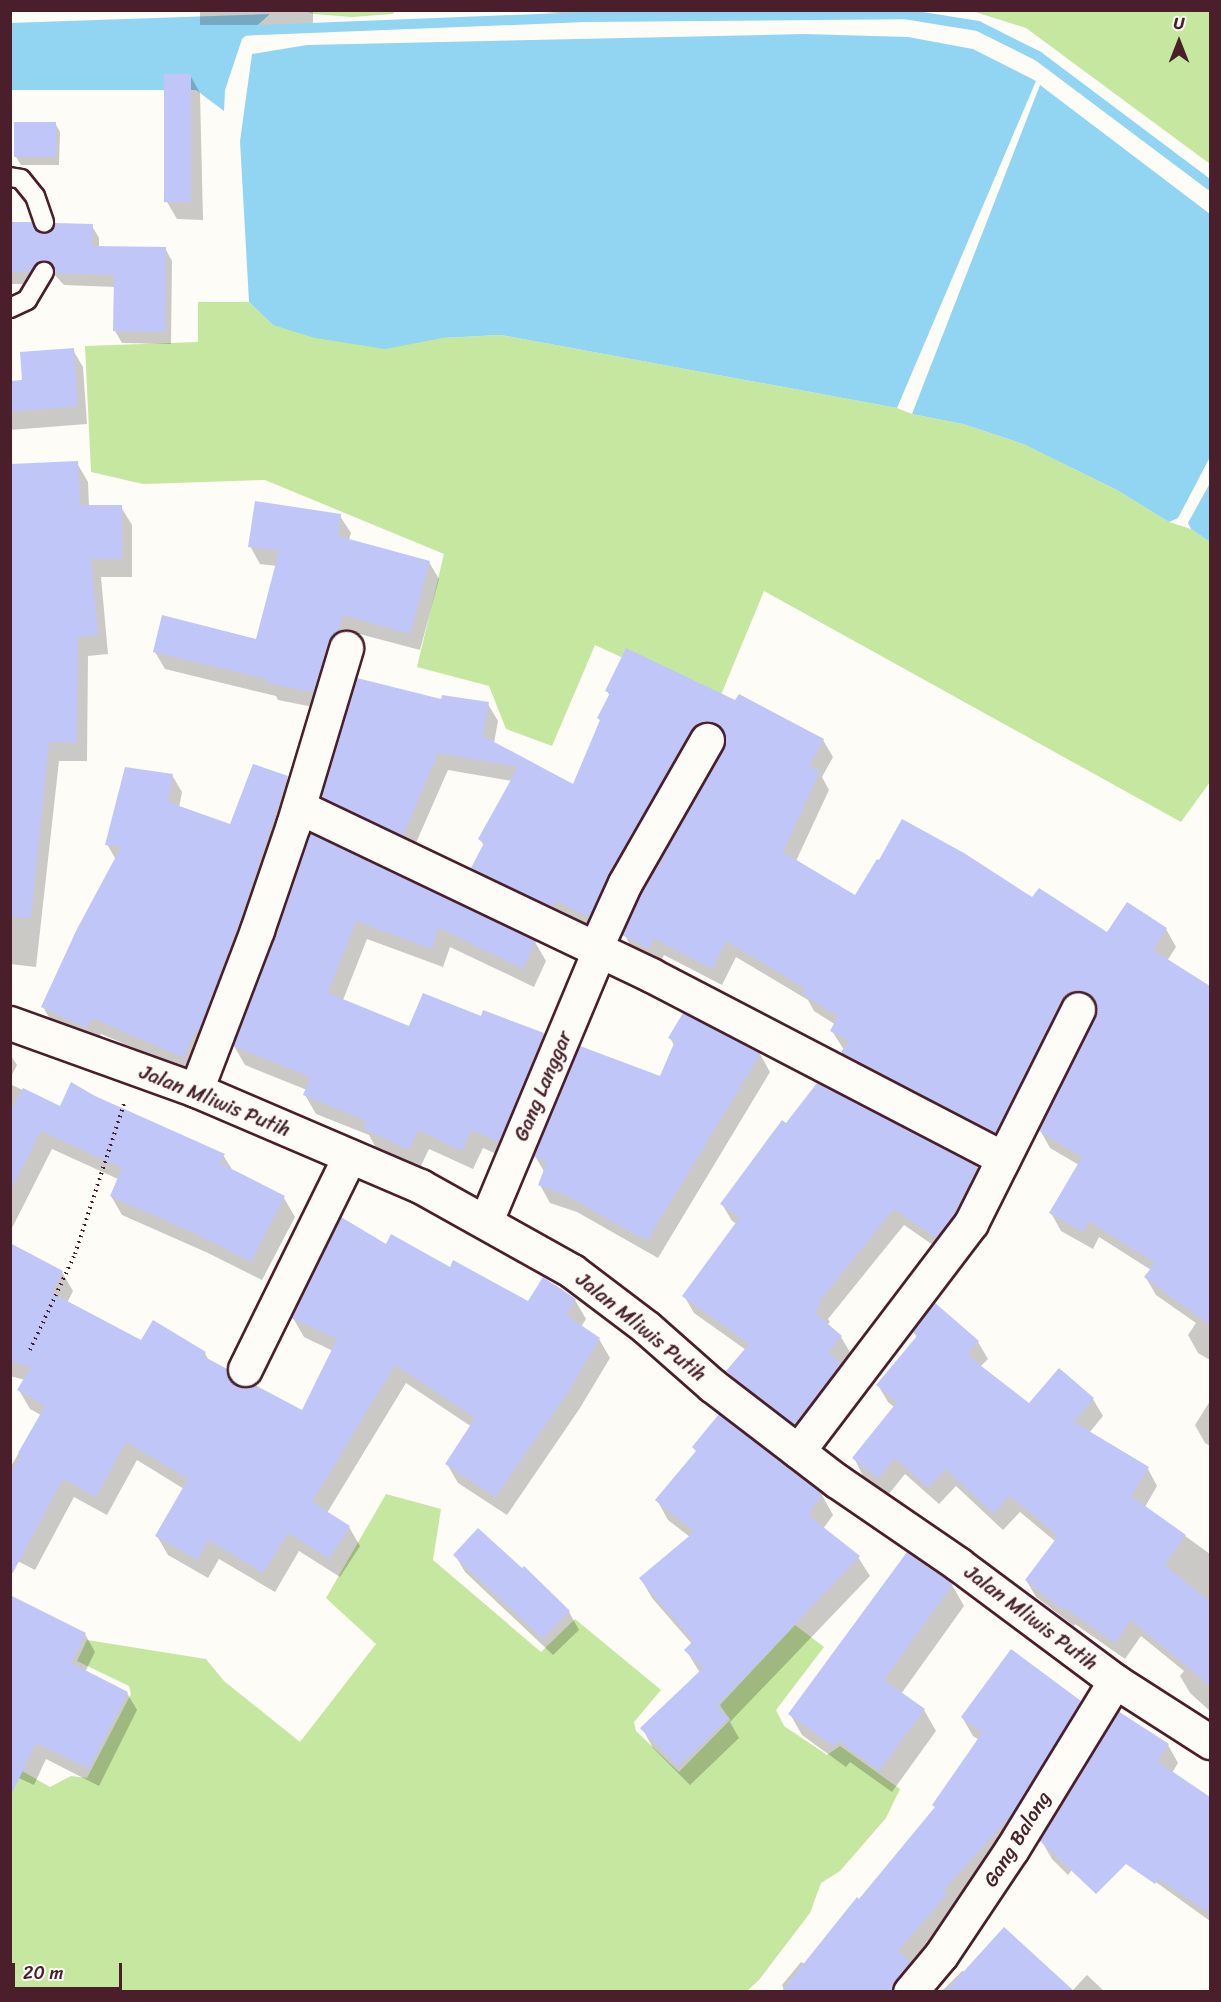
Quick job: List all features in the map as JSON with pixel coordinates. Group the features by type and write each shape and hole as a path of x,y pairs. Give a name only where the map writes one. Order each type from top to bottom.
{"street":[{"path":"196,1090 257,930 299,807 346,648"},
{"name":"Gang Langgar","path":"486,1221 625,883 707,740"},
{"path":"299,807 597,950 1003,1158"},
{"path":"798,1451 971,1223 1078,1009"},
{"name":"Jalan Mliwis Putih","path":"10,1023 196,1090 420,1186 572,1271 604,1294 713,1386 837,1481 958,1564 1114,1681 1210,1742"},
{"path":"245,1369 350,1156"},
{"name":"Gang Balong","path":"910,1992 941,1955 1012,1849 1114,1681"}],"lane":[{"path":"10,177 21,179 35,196 44,222"},
{"path":"10,308 27,300 44,272"}],"path":[{"path":"30,1350 75,1254 136,1068"}],"green space":[{"path":"396,10 392,14 352,17 314,14 305,11"},
{"path":"972,11 1210,11 1210,164 1026,28"},
{"path":"198,302 249,302 273,325 442,338 501,335 897,408 912,414 963,424 1023,444 1117,490 1169,522 1191,529 1210,542 1210,782 1181,822 764,591 718,702 595,645 552,746 506,729 489,686 417,667 444,554 265,480 143,484 91,472 85,346 198,342"},
{"path":"386,1494 441,1509 433,1560 541,1652 575,1619 661,1690 634,1722 636,1731 679,1772 730,1720 720,1705 795,1625 824,1647 776,1710 784,1726 827,1755 840,1746 900,1789 886,1818 840,1871 821,1883 810,1913 759,1980 747,1991 11,1992 10,1764 50,1787 71,1776 87,1778 131,1694 129,1686 77,1661 87,1640 206,1659 224,1681 300,1742 376,1644 326,1598"}],"water":[{"path":"270,14 242,39 225,90 224,111 196,90 11,90 10,23"},
{"path":"804,34 908,37 973,49 1036,81 897,408 501,335 442,338 385,349 315,338 273,325 249,302 240,141 252,54 307,45"},
{"path":"1040,85 1210,214 1210,457 1178,518 1169,522 1117,490 1023,444 963,424 912,414"},
{"path":"1210,483 1210,542 1191,529 1188,523"}],"building":[{"path":"164,74 191,74 191,202 164,202"},
{"path":"14,122 56,122 56,157 14,157"},
{"path":"10,222 32,222 36,230 42,233 52,230 55,223 93,224 92,246 166,247 165,332 113,331 114,275 55,273 54,266 45,261 38,262 31,272 10,272"},
{"path":"74,348 78,406 10,412 10,381 22,380 20,352"},
{"path":"78,461 80,505 122,505 122,559 91,559 98,635 78,637 77,743 49,742 31,918 10,917 10,464"},
{"path":"255,501 341,514 338,536 430,561 410,634 343,615 339,631 328,643 313,692 267,683 267,679 153,652 162,615 256,639 279,551 248,547"},
{"path":"626,648 735,700 739,694 824,739 809,766 820,771 783,852 855,895 877,859 879,860 902,819 964,853 1032,897 1039,888 1107,932 1127,902 1167,928 1153,950 1210,986 1210,1325 1144,1277 1155,1263 1089,1221 1083,1232 1049,1213 1082,1157 1038,1130 1095,1017 1097,1007 1094,999 1087,993 1076,990 1067,994 1061,1001 995,1133 841,1052 849,1041 830,1031 838,1016 802,994 806,989 726,941 712,969 654,939 649,949 622,935 642,892 723,749 726,739 717,724 706,721 697,724 691,731 609,874 589,917 556,901 552,907 471,868 484,843 478,839 518,767 438,753 403,836 321,797 357,678 441,699 442,695 489,702 483,736 573,784 600,720 597,718 610,693 605,691"},
{"path":"253,764 288,776 239,924 198,1032 195,1031 184,1058 92,1018 87,1028 41,1007 77,929 121,847 105,845 125,767 173,774 168,802 230,824"},
{"path":"310,833 536,941 523,969 439,928 432,949 356,921 328,993 409,1026 423,993 481,1016 483,1010 544,1033 499,1142 472,1130 462,1151 418,1130 409,1150 363,1129 367,1121 303,1095 310,1077 233,1046"},
{"path":"683,1013 761,1053 647,1241 565,1195 538,1185 547,1162 533,1156 580,1046 660,1076 675,1041 668,1038"},
{"path":"71,1082 95,1096 225,1154 220,1163 285,1196 251,1262 196,1234 110,1196 122,1168 41,1131 10,1192 10,1112 23,1088 60,1106"},
{"path":"817,1083 978,1166 955,1213 936,1238 894,1209 819,1302 821,1304 814,1312 842,1336 828,1352 841,1363 794,1425 726,1371 749,1344 682,1296 740,1217 720,1204 782,1120 786,1123"},
{"path":"341,1217 386,1244 391,1234 450,1267 453,1260 528,1301 543,1277 576,1299 566,1315 600,1338 570,1389 496,1497 445,1464 475,1418 395,1365 312,1502 350,1526 329,1559 288,1533 263,1573 208,1540 197,1560 155,1536 188,1479 126,1442 96,1497 63,1479 10,1578 10,1475 21,1455 18,1453 45,1406 17,1390 31,1367 10,1361 10,1243 63,1271 52,1293 141,1340 153,1320 206,1352 203,1356 227,1369 229,1379 236,1385 246,1388 255,1385 302,1410 337,1339 291,1318"},
{"path":"934,1302 979,1341 967,1355 1029,1403 1059,1368 1094,1398 1074,1422 1149,1467 1131,1496 1186,1535 1165,1565 1210,1602 1210,1686 1131,1620 1115,1643 1065,1608 1063,1610 1025,1580 1058,1536 1010,1496 993,1514 946,1469 928,1488 895,1458 878,1479 852,1458 897,1402 876,1385 917,1336 912,1331"},
{"path":"719,1414 823,1494 808,1515 860,1556 717,1706 729,1718 678,1767 640,1728 703,1668 684,1650 693,1641 639,1578 694,1532 655,1500 696,1451 692,1447"},
{"path":"478,1528 522,1568 524,1566 570,1611 543,1639 453,1555"},
{"path":"907,1552 953,1584 884,1680 925,1709 879,1771 838,1741 834,1747 788,1714"},
{"path":"10,1595 86,1633 71,1663 128,1692 89,1769 36,1743 10,1798"},
{"path":"1011,1649 1081,1701 1012,1814 943,1891 947,1894 898,1951 910,1962 896,1980 892,1992 781,1992 857,1897 859,1899 935,1807 932,1805 982,1733 961,1717"},
{"path":"1118,1711 1169,1744 1157,1761 1210,1797 1210,1914 1159,1879 1155,1884 1126,1864 1096,1894 1039,1840"},
{"path":"1004,1927 1075,1992 945,1992"}],"waterway":[{"path":"238,31 585,17 904,14 978,26 1038,56 1210,185"}]}
